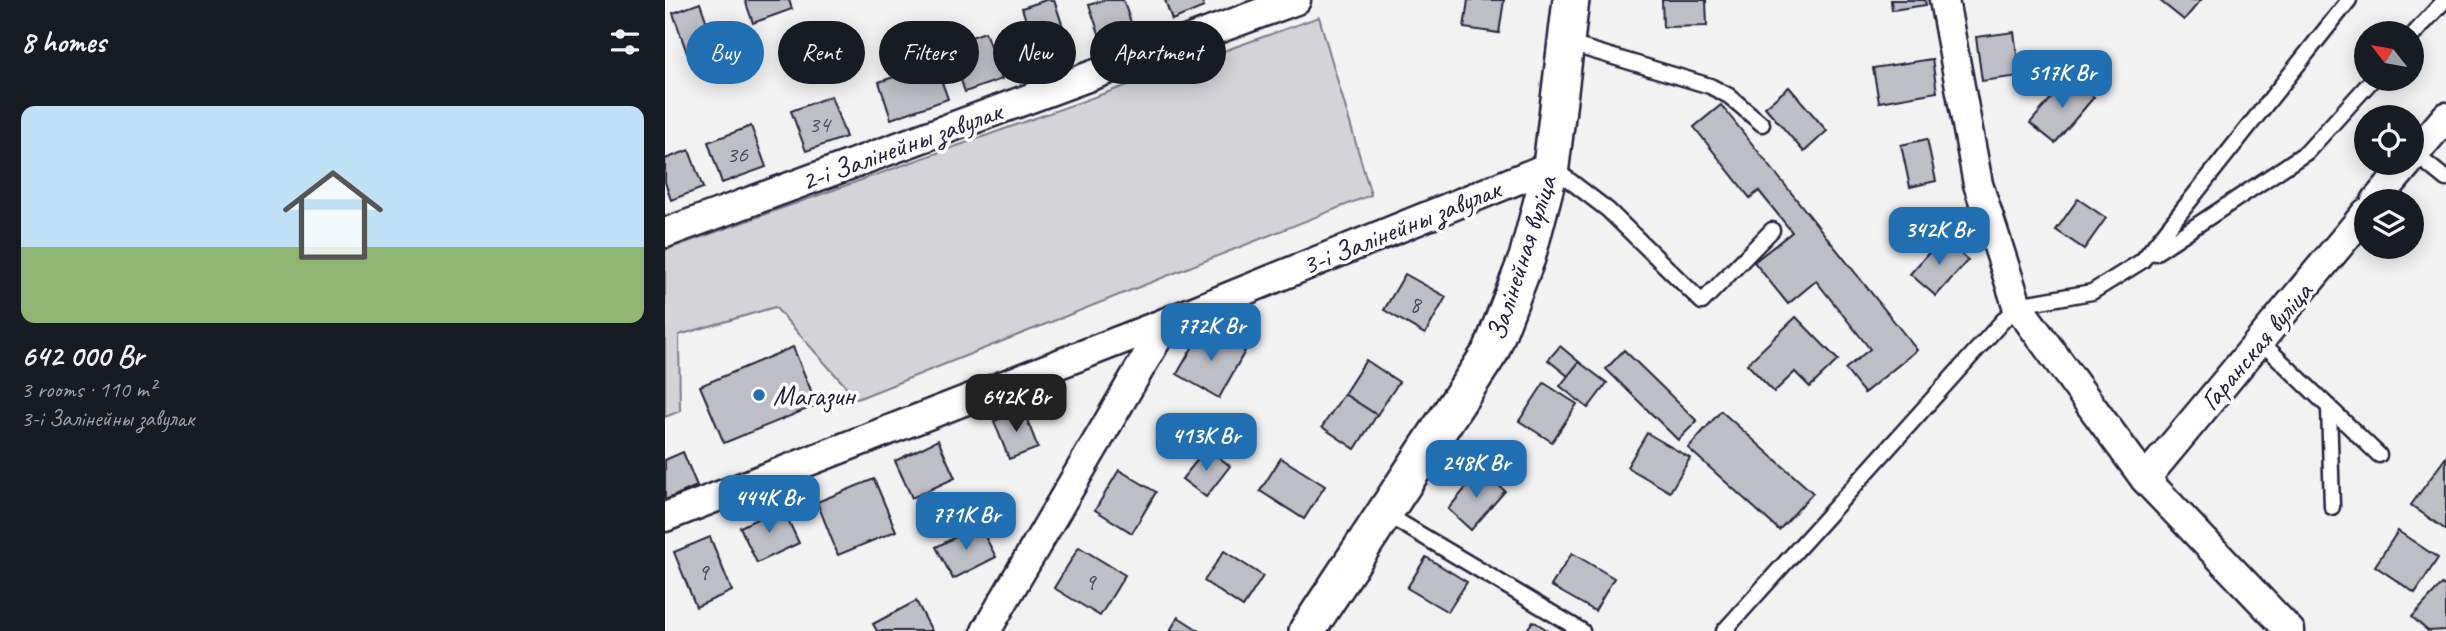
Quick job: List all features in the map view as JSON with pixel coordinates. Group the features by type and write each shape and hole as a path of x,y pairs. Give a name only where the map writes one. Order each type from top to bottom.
{"street":[{"name":"2-і Залінейны завулак","path":"665,233 1296,0"},
{"name":"Залінейная вуліца","path":"1307,631 1491,351 1527,258 1551,166 1571,0"},
{"path":"1944,0 1977,184 2017,304 2145,480 2290,631"},
{"path":"2424,143 2446,117"},
{"name":"3-і Залінейны завулак","path":"665,517 1167,322 1551,166"},
{"path":"2386,189 2397,175"},
{"name":"Гаранская вуліца","path":"2145,480 2354,227"},
{"path":"986,631 1167,322"}],"lane":[{"path":"2142,261 2349,0"},
{"path":"2424,23 2445,0"},
{"path":"1566,42 1710,86 1729,96 1762,124"},
{"path":"1724,631 2017,304 2092,292 2307,152 2363,91"},
{"path":"1551,166 1608,210 1703,303 1772,230"},
{"path":"2424,166 2446,179"},
{"path":"2260,341 2379,455"},
{"path":"2329,407 2332,507"},
{"path":"1386,514 1582,631"}],"shaded area":[{"path":"1319,17 1371,195 857,399 775,307 679,335 680,411 665,417 665,250 1131,84 1226,84 1226,50"}],"building":[{"path":"745,0 789,0 792,9 752,21"},
{"path":"1054,0 1061,21 1026,21 1022,8"},
{"path":"1104,0 1123,0 1130,21 1095,21 1089,5"},
{"path":"1165,0 1201,0 1204,7 1172,20"},
{"path":"1468,0 1504,0 1499,33 1464,28"},
{"path":"1662,0 1706,0 1707,26 1663,27"},
{"path":"1891,0 1925,0 1926,5 1892,10"},
{"path":"2159,0 2201,0 2184,20"},
{"path":"700,3 706,21 686,21 686,50 673,13"},
{"path":"985,32 993,54 993,82 965,92 962,84 979,84 979,34"},
{"path":"2014,32 2020,76 1982,81 1976,37"},
{"path":"1932,59 1937,92 1879,102 1873,68"},
{"path":"2070,76 2094,97 2055,143 2030,123"},
{"path":"880,84 943,84 948,99 891,119"},
{"path":"1789,87 1827,131 1804,152 1765,107"},
{"path":"831,96 846,137 806,151 791,111"},
{"path":"1721,105 1917,350 1864,393 1845,369 1870,349 1816,281 1788,304 1754,262 1792,232 1759,191 1750,198 1694,127"},
{"path":"751,126 766,167 722,183 708,142"},
{"path":"1927,139 1936,181 1910,187 1901,145"},
{"path":"689,150 703,188 671,200 665,182 665,159"},
{"path":"2078,199 2106,218 2084,249 2056,230"},
{"path":"1942,238 1968,260 1936,296 1910,274"},
{"path":"1405,274 1446,297 1425,334 1384,310"},
{"path":"1796,317 1838,360 1810,387 1795,372 1774,392 1747,364"},
{"path":"1204,327 1245,351 1219,398 1177,374"},
{"path":"1560,346 1579,362 1568,376 1548,360"},
{"name":"Магазин","path":"793,347 817,405 724,443 700,386"},
{"path":"1624,350 1697,421 1678,440 1606,369"},
{"path":"1366,360 1399,382 1377,415 1344,394"},
{"path":"1579,362 1607,383 1588,408 1560,386"},
{"path":"1544,383 1577,404 1552,442 1519,421"},
{"path":"1344,394 1377,415 1355,449 1322,427"},
{"path":"1023,409 1038,448 1009,459 994,421"},
{"path":"1721,411 1813,493 1779,530 1688,448"},
{"path":"1647,433 1690,458 1670,492 1627,467"},
{"path":"938,440 955,478 912,498 895,461"},
{"path":"1207,448 1230,466 1206,497 1182,479"},
{"path":"683,452 697,486 665,500 665,460"},
{"path":"2446,457 2446,530 2411,505"},
{"path":"1281,458 1325,486 1304,519 1260,491"},
{"path":"1119,470 1156,492 1132,533 1095,510"},
{"path":"1481,470 1505,491 1471,530 1448,509"},
{"path":"874,479 896,531 838,555 817,502"},
{"path":"782,507 799,543 757,563 740,527"},
{"path":"979,525 996,557 953,579 936,547"},
{"path":"2398,531 2438,558 2415,593 2375,566"},
{"path":"710,537 732,591 696,607 674,552"},
{"path":"1079,547 1125,575 1100,616 1054,588"},
{"path":"1224,551 1263,576 1243,607 1204,581"},
{"path":"1572,553 1614,578 1595,611 1551,586"},
{"path":"1426,557 1467,582 1448,612 1407,588"},
{"path":"2442,584 2446,587 2446,630 2428,631 2412,617"},
{"path":"916,601 932,631 877,631 873,624"},
{"path":"1178,617 1200,631 1170,631"},
{"path":"1533,621 1549,631 1526,631"}],"place":[{"name":"Магазин","path":"759,395"}]}
